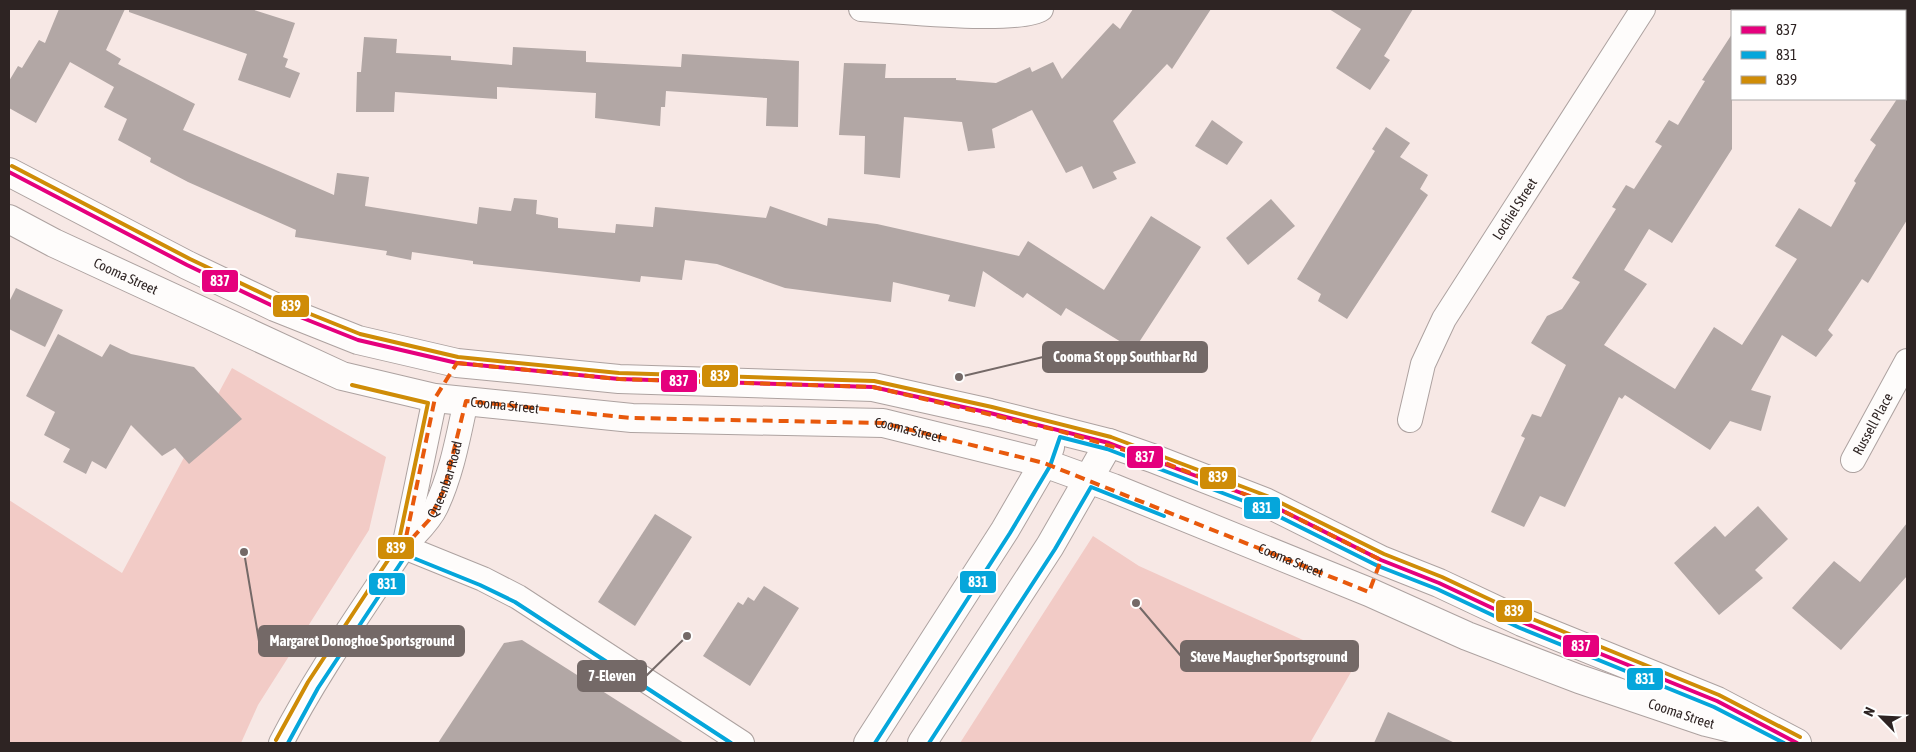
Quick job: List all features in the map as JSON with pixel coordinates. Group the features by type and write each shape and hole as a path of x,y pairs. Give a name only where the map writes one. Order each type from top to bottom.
{"main road":[{"name":"Cooma Street","path":"9,172 187,265 275,307 358,340 457,363 620,379 873,387 1108,443 1265,502 1381,560 1439,583 1522,622 1717,701 1797,743"},
{"name":"Cooma Street","path":"9,219 62,247 342,376 435,398 632,418 882,423 1044,463 1113,488 1369,592 1467,636 1579,679 1706,722 1792,743"},
{"path":"435,398 457,363"},
{"path":"457,363 466,401"},
{"path":"868,743 999,538 1044,463 1056,430"},
{"path":"922,743 1050,546 1108,443"},
{"path":"1369,592 1381,560"}],"street":[{"path":"861,9 982,16 1037,12 1041,9"},
{"name":"Lochiel Street","path":"1410,420 1423,364 1444,319 1643,9"},
{"name":"Russell Place","path":"1853,460 1907,361"},
{"name":"Queenbar Road","path":"404,546 435,398"},
{"name":"Queenbar Road","path":"281,743 313,685 404,546 429,520 444,490 455,454 466,401"},
{"path":"404,546 483,579 518,597 742,743"}],"highlighted area":[{"path":"457,363 619,379 873,387 1056,430 1152,458 1265,502 1381,560 1369,592 1044,463 883,423 632,418 466,401 444,490 429,520 404,547 435,398"}],"shaded area":[{"path":"232,368 386,457 369,530 258,705 241,743 9,743 9,500 122,573"},
{"path":"1093,536 1139,566 1303,640 1354,667 1310,743 960,743"}],"building":[{"path":"59,9 125,9 106,50 121,59 118,64 195,104 183,130 334,195 337,173 369,177 365,206 477,224 479,207 511,211 514,198 537,200 536,214 558,218 558,228 615,233 616,224 653,227 655,207 766,218 770,206 827,226 828,218 877,224 1019,256 1028,241 1104,290 1151,216 1201,247 1134,350 1066,308 1061,316 1027,293 1023,298 983,271 975,307 948,301 950,295 893,282 891,302 785,288 717,264 685,260 682,280 641,276 640,282 473,264 473,261 412,252 411,260 386,255 387,251 295,237 296,230 188,182 150,162 151,158 118,140 127,119 104,107 114,87 70,62 36,123 9,108 9,81 18,66 22,68 39,40 45,43"},
{"path":"129,9 251,9 295,23 283,57 288,59 285,67 300,73 290,98 238,80 247,54 129,12"},
{"path":"1133,9 1211,9 1172,69 1167,64 1113,121 1136,163 1113,172 1117,179 1093,189 1082,166 1066,173 1032,110 992,129 995,148 968,151 962,122 904,117 900,178 864,174 865,136 839,135 844,63 886,64 885,78 956,78 956,80 996,83 1030,67 1032,72 1053,62 1062,79 1113,23 1120,29"},
{"path":"1329,9 1413,9 1384,56 1390,60 1370,90 1336,68 1361,29"},
{"path":"1731,36 1732,149 1672,243 1649,229 1624,270 1647,284 1604,345 1675,389 1714,327 1742,345 1797,259 1775,246 1799,208 1831,227 1856,183 1854,181 1876,145 1870,140 1896,100 1906,100 1907,83 1907,220 1868,283 1862,279 1828,330 1833,335 1816,357 1782,335 1751,390 1771,396 1761,431 1730,421 1710,450 1625,395 1622,399 1619,397 1565,507 1540,496 1524,527 1491,512 1525,438 1521,436 1532,414 1541,417 1566,365 1531,343 1547,316 1562,309 1580,282 1572,278 1616,209 1612,207 1626,185 1634,189 1662,146 1655,142 1669,120 1678,125 1705,81 1702,80"},
{"path":"364,37 397,39 396,53 451,56 451,60 512,65 513,47 586,51 586,62 681,67 682,54 799,61 798,127 766,126 767,98 666,91 665,107 661,107 660,126 595,118 596,93 497,87 497,99 395,92 394,112 356,112 357,72 361,72"},
{"path":"1212,120 1243,142 1227,165 1195,146"},
{"path":"1386,127 1410,143 1400,157 1428,175 1420,189 1428,195 1347,319 1318,301 1321,294 1297,279 1375,151 1372,149"},
{"path":"1271,199 1295,226 1248,265 1226,238"},
{"path":"16,288 63,310 45,347 9,329 9,302"},
{"path":"58,334 102,357 110,344 131,354 194,367 242,419 189,464 175,448 162,456 131,425 106,469 92,461 86,474 63,462 70,449 44,435 55,412 26,396"},
{"path":"1758,506 1788,539 1755,570 1763,578 1719,615 1674,563 1715,526 1725,537"},
{"path":"655,514 692,537 635,626 598,602"},
{"path":"1907,523 1907,576 1841,650 1792,608 1834,561 1860,582"},
{"path":"764,586 799,608 750,686 703,656 738,602 743,605 748,597 754,601"},
{"path":"522,640 684,743 438,743 504,643"},
{"path":"1388,712 1455,743 1374,743"}],"transit line":[{"name":"839","path":"12,166 190,259 278,301 360,334 458,357 619,373 874,381 992,407 1111,437 1267,496 1384,554 1442,577 1525,616 1719,695 1800,737"},
{"name":"837","path":"9,172 187,265 275,307 358,340 457,363 619,379 873,387 990,413 1109,443 1265,502 1381,560 1439,583 1522,622 1717,701 1797,743"},
{"name":"839","path":"276,740 308,682 398,545 428,403 352,385"},
{"name":"831","path":"875,743 1010,533 1050,466 1060,437 1107,449 1262,508 1378,566 1437,589 1520,628 1714,707 1784,743"},
{"name":"831","path":"929,743 1055,549 1091,487 1164,516"},
{"name":"831","path":"288,743 318,688 406,555 480,585 515,602 731,743"}],"place":[{"name":"Cooma St opp Southbar Rd","path":"959,377"},
{"name":"Margaret Donoghoe Sportsground","path":"244,552"},
{"name":"Steve Maugher Sportsground","path":"1136,603"},
{"name":"7-Eleven","path":"687,636"}]}
